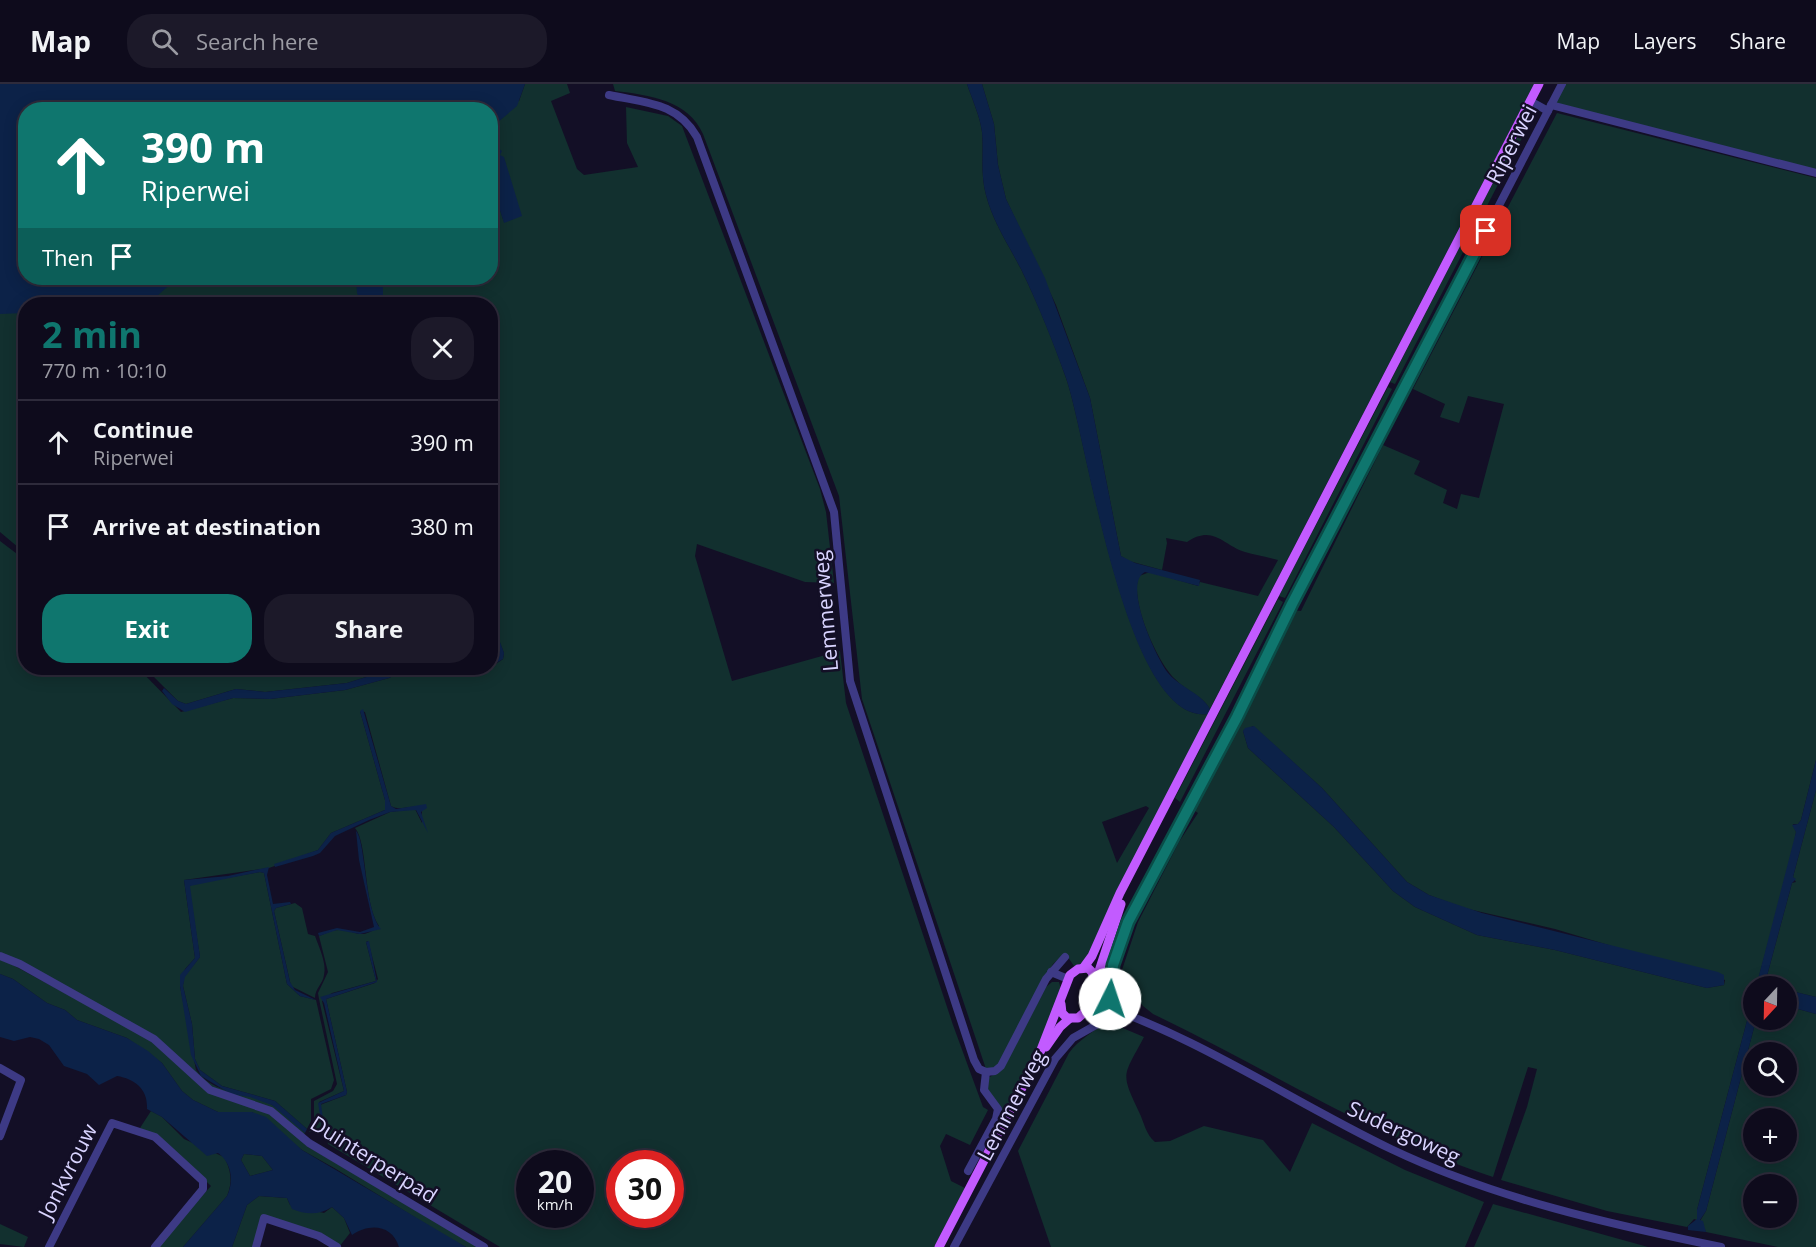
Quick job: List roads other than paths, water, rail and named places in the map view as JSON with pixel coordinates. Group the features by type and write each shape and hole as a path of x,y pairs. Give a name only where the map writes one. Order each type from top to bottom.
{"main road":[{"name":"Riperwei","path":"1124,890 1539,84"},
{"path":"1068,979 1075,970 1084,967 1124,890"},
{"path":"1089,1001 1124,890"},
{"path":"1084,967 1092,972 1095,984"},
{"name":"Lemmerweg","path":"939,1247 1039,1055 1068,979"},
{"name":"Lemmerweg","path":"1039,1055 1061,1025 1069,1018 1082,1016 1089,1001"},
{"path":"1060,1002 1063,1015 1069,1018"}],"street":[{"name":"Riperwei","path":"1107,1007 1113,965 1126,927 1237,717 1292,604 1562,84"},
{"name":"Lemmerweg","path":"609,95 669,108 689,123 697,137 834,512 850,681 974,1060 979,1069 986,1072 984,1090 998,1113 968,1171"},
{"path":"1530,102 1816,173"},
{"name":"Duinterperpad","path":"0,956 26,967 135,1028 169,1050 210,1090 271,1111 309,1143 484,1247"},
{"path":"986,1072 995,1071 1003,1064 1050,972 1065,957"},
{"path":"1050,972 1068,979"},
{"name":"Sudergoweg","path":"1089,1001 1153,1025 1391,1149 1433,1167 1562,1211 1721,1247"},
{"name":"Lemmerweg","path":"954,1247 1053,1063 1073,1038 1100,1021 1107,1007"},
{"path":"0,1068 21,1080 0,1136"},
{"name":"Jonkvrouw","path":"49,1247 112,1123 157,1139 203,1181 203,1189 155,1247"},
{"path":"256,1247 264,1218 319,1236 337,1247"}],"water":[{"path":"0,84 525,84 517,106 498,122 498,102 18,102 18,285 170,285 155,297 18,297 18,313 0,314"},
{"path":"967,84 982,84 994,124 998,165 1006,199 1045,278 1090,398 1121,556 1135,563 1200,580 1199,586 1145,572 1139,579 1137,590 1143,621 1163,665 1173,678 1206,703 1210,709 1208,714 1179,705 1154,675 1132,628 1098,514 1066,378 1021,269 989,205 983,179 981,126"},
{"path":"498,148 502,151 500,155 504,157 522,216 504,223 498,204"},
{"path":"356,285 383,285 383,297 359,297"},
{"path":"498,636 504,653 503,659 498,662"},
{"path":"373,675 395,675 345,690 270,699 233,698 185,712 172,704 162,691 164,688 178,701 186,704 236,689 265,692 347,683"},
{"path":"363,709 391,806 396,809 426,804 427,808 421,812 428,833 416,810 390,812 335,836 320,853 275,867 274,864 318,850 331,833 385,810 385,800 360,711"},
{"path":"1254,726 1322,788 1407,882 1429,895 1482,913 1718,972 1724,975 1724,985 1707,988 1555,950 1477,935 1415,907 1393,891 1334,827 1248,748 1243,731 1245,728"},
{"path":"1816,760 1816,790 1793,877 1796,879 1792,883 1767,976 1759,976 1796,832 1792,825 1798,824 1801,820"},
{"path":"356,831 362,848 371,907 381,929 360,934 337,930 319,936 318,933 337,928 360,932 374,927 359,860"},
{"path":"269,867 267,875 273,904 290,902 291,904 276,908 274,911 290,982 295,990 316,1000 300,996 287,984 264,873 260,872 190,886 200,957 185,977 183,986 192,1024 195,1059 200,1070 222,1086 275,1101 307,1129 305,1133 272,1105 250,1097 231,1094 201,1076 191,1055 180,986 180,975 195,958 184,880 228,876"},
{"path":"369,941 377,982 326,999 347,1092 346,1095 321,1104 324,1126 322,1126 318,1103 344,1091 324,1003 320,997 376,981 366,942"},
{"path":"0,974 13,979 47,1003 65,1010 77,1020 127,1038 148,1051 162,1063 182,1091 193,1100 218,1112 252,1112 266,1117 302,1150 466,1247 399,1247 391,1234 379,1228 372,1227 352,1235 344,1218 332,1207 318,1213 302,1212 292,1209 287,1198 259,1196 247,1205 232,1247 183,1247 227,1196 231,1179 229,1167 223,1157 218,1153 207,1156 162,1117 147,1109 143,1091 135,1082 117,1076 99,1085 87,1074 64,1066 49,1045 39,1039 30,1037 14,1041 0,1037","holes":["244,1154 262,1156 273,1170 250,1176 241,1160"]},
{"path":"1797,992 1816,997 1816,1014 1797,1009"},
{"path":"1745,1030 1753,1030 1750,1042 1743,1042 1743,1070 1706,1211 1700,1220 1703,1221 1706,1232 1688,1230 1688,1226 1697,1219 1697,1210"}]}
